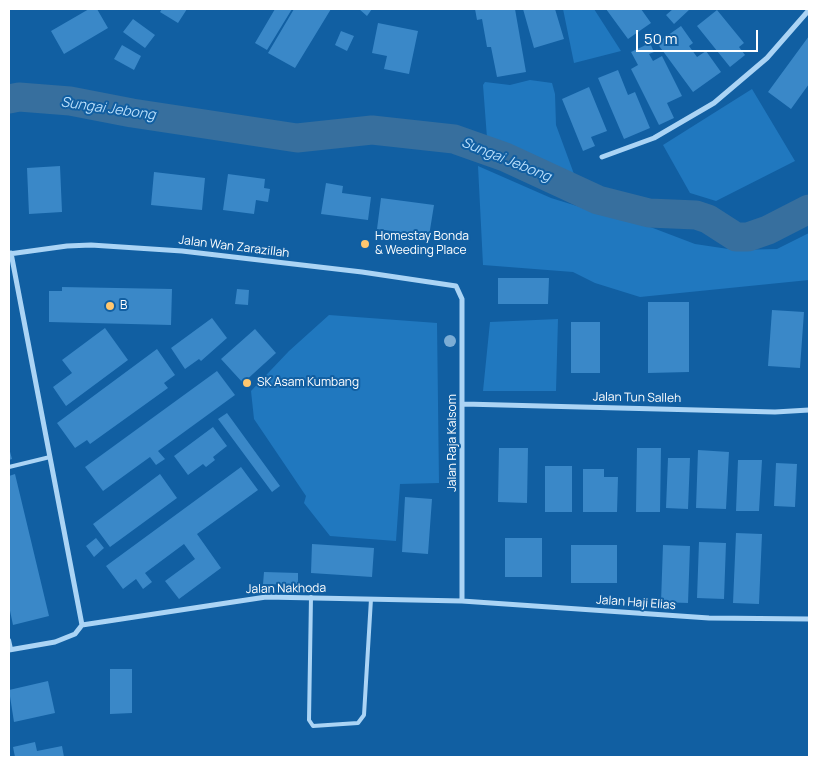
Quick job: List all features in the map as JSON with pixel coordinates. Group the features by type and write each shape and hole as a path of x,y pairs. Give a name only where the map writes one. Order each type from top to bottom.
{"street":[{"path":"602,157 654,138 714,103 768,58 809,10"},
{"name":"Jalan Wan Zarazillah","path":"10,253 91,245 182,251 362,272 456,286"},
{"path":"10,253 82,625 75,634 56,642 10,650"},
{"name":"Jalan Raja Kalsom","path":"456,286 462,299 464,404 462,601"},
{"name":"Jalan Tun Salleh","path":"464,404 775,412 809,410"},
{"name":"Jalan Nakhoda","path":"82,625 253,597 462,601"},
{"name":"Jalan Haji Elias","path":"462,601 709,618 809,619"}],"lane":[{"path":"9,467 50,457"},
{"path":"311,597 309,720 314,726 358,723 364,716 371,599"},
{"path":"9,640 10,650"}],"shaded area":[{"path":"563,9 594,9 621,51 574,63"},
{"path":"530,80 552,83 555,94 556,125 574,174 487,138 483,85 485,82 510,85"},
{"path":"752,89 795,161 716,201 690,193 663,145"},
{"path":"478,166 551,198 593,211 624,217 695,244 735,250 777,249 809,233 809,280 640,297 595,283 573,272 483,265"},
{"path":"329,315 437,323 439,483 400,484 396,541 330,536 304,503 306,496 254,419 251,391 289,351"},
{"path":"558,319 556,391 483,391 490,322"}],"building":[{"path":"89,9 97,9 108,28 64,54 51,31"},
{"path":"162,9 187,9 178,23 160,12"},
{"path":"275,9 292,9 267,50 255,43"},
{"path":"294,9 331,9 295,68 268,53"},
{"path":"359,9 372,9 367,16"},
{"path":"475,9 515,9 526,72 497,77 491,47 487,47 482,19 477,20"},
{"path":"523,9 555,9 564,39 534,48"},
{"path":"606,9 641,9 651,23 628,39"},
{"path":"673,9 690,9 674,24 666,15"},
{"path":"717,10 744,43 739,47 745,55 730,67 697,26"},
{"path":"133,19 155,35 145,48 123,32"},
{"path":"378,23 418,31 409,74 384,69 387,56 372,53"},
{"path":"681,26 693,43 689,46 697,57 706,51 721,72 693,92 657,43"},
{"path":"341,31 354,36 347,51 335,45"},
{"path":"809,36 809,84 791,109 768,92"},
{"path":"650,43 654,52 649,54 653,61 662,56 682,96 667,103 674,118 659,125 631,69 638,65 631,52"},
{"path":"122,45 141,56 134,70 114,59"},
{"path":"618,70 628,95 635,92 650,128 624,139 598,78"},
{"path":"589,87 607,131 591,137 595,146 583,151 562,99"},
{"path":"60,166 62,212 29,214 27,168"},
{"path":"154,172 205,178 202,210 151,205"},
{"path":"228,174 265,179 264,188 270,189 268,202 256,200 254,214 223,210"},
{"path":"326,183 343,186 342,193 371,197 368,220 321,214"},
{"path":"381,198 434,205 429,236 377,229"},
{"path":"498,278 549,278 548,304 498,304"},
{"name":"B","path":"62,287 172,289 171,325 49,322 49,291 62,291"},
{"path":"237,289 249,290 248,305 235,304"},
{"path":"648,302 689,302 689,372 648,373"},
{"path":"772,310 804,312 800,368 768,366"},
{"path":"212,318 227,338 201,361 199,359 185,369 171,348"},
{"path":"571,322 600,322 600,373 571,373"},
{"path":"105,328 128,360 66,406 53,387 72,373 62,360"},
{"path":"255,329 276,353 243,383 221,359"},
{"path":"157,349 175,375 164,383 168,388 90,444 87,440 75,448 57,423"},
{"path":"217,371 235,395 158,451 165,459 156,465 150,457 103,491 85,467"},
{"path":"227,413 280,486 272,492 218,419"},
{"path":"213,427 227,446 213,457 215,460 206,467 203,464 188,475 174,456"},
{"path":"9,448 12,459 9,460"},
{"path":"499,448 528,448 527,503 498,502"},
{"path":"637,448 661,448 660,512 636,512"},
{"path":"698,450 729,452 726,509 696,508"},
{"path":"668,458 690,458 688,509 666,508"},
{"path":"738,460 762,460 759,511 736,511"},
{"path":"776,463 797,464 795,507 774,506"},
{"path":"545,466 572,466 572,512 545,512"},
{"path":"241,467 258,490 197,534 221,568 179,599 165,581 195,559 184,544 145,573 152,582 143,589 136,579 123,589 106,566"},
{"path":"583,469 604,469 604,477 618,477 617,512 583,512"},
{"path":"15,474 49,616 13,625 9,606 9,476"},
{"path":"160,474 177,498 110,547 93,524"},
{"path":"405,497 432,499 428,554 402,552"},
{"path":"736,533 762,534 759,604 733,603"},
{"path":"96,538 104,548 94,557 86,546"},
{"path":"505,538 542,538 542,577 505,577"},
{"path":"699,542 726,543 724,599 697,598"},
{"path":"312,544 374,548 372,577 311,573"},
{"path":"571,545 617,545 617,583 571,583"},
{"path":"663,545 690,546 688,603 661,602"},
{"path":"264,572 298,573 298,585 263,584"},
{"path":"110,669 132,669 132,713 110,714"},
{"path":"48,681 55,713 14,722 9,690"},
{"path":"35,742 37,751 62,746 64,757 15,757 13,747"}],"waterway":[{"name":"Sungai Jebong","path":"9,99 19,97 70,101 132,113 297,138 372,130 454,139 505,157 598,200 649,213 696,215 708,219 736,237 748,237 768,230 809,209"}],"place":[{"name":"Homestay Bonda & Weeding Place","path":"365,244"},
{"name":"B","path":"110,306"},
{"name":"SK Asam Kumbang","path":"247,383"}]}
